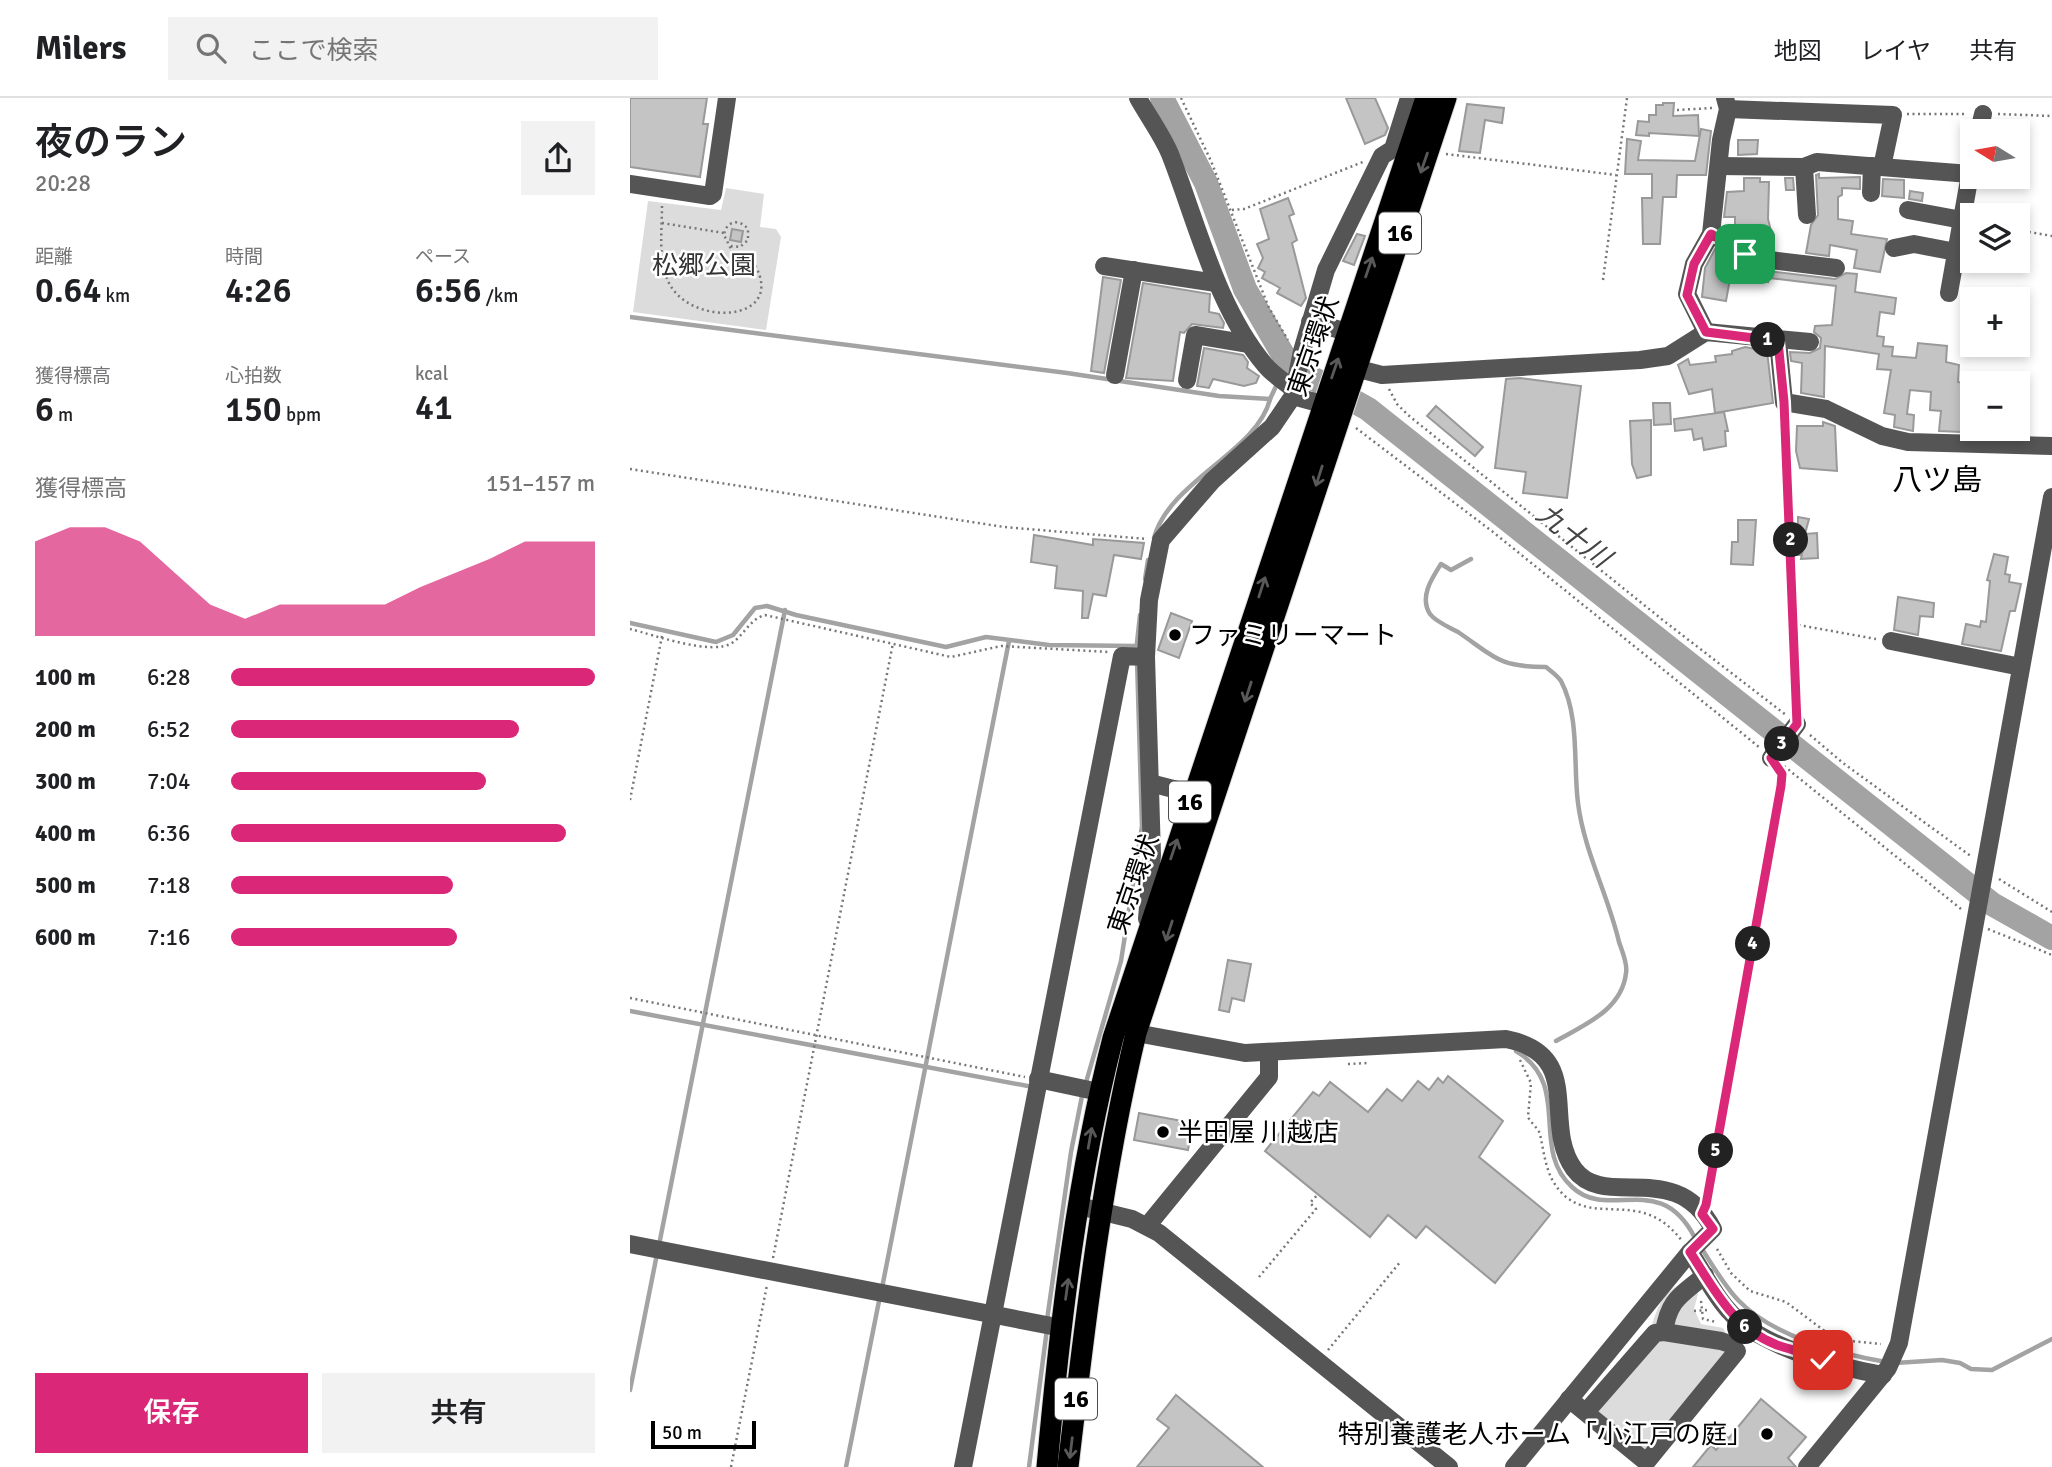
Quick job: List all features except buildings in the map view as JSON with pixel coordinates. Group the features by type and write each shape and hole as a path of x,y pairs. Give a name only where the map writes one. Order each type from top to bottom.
{"highway":[{"name":"東京環状","path":"1068,1467 1102,1210 1122,1093 1136,1033 1334,410 1348,332 1404,150 1426,98"},
{"name":"東京環状","path":"1046,1467 1079,1206 1099,1092 1145,933 1334,410 1355,368 1404,150 1446,98"}],"street":[{"path":"630,184 710,196 713,194 727,98"},
{"path":"1138,98 1168,151 1204,241 1216,283 1249,344 1266,367 1293,392 1334,410"},
{"path":"1145,933 1152,855 1146,657 1149,600 1161,540 1212,481 1272,427 1293,392 1310,321 1326,270 1404,150 1409,98"},
{"path":"1706,332 1687,295 1694,264 1711,234 1727,104 1814,104 1893,114 1871,193"},
{"path":"1719,166 1804,167 1817,162 1960,168"},
{"path":"1804,167 1807,215"},
{"path":"1908,211 1960,220"},
{"path":"1949,293 1960,231"},
{"path":"1711,234 1745,254 1770,260 1836,268"},
{"path":"1894,248 1914,244 1956,252"},
{"path":"1104,266 1216,283"},
{"path":"1115,375 1134,270"},
{"path":"1310,321 1348,332"},
{"path":"1355,368 1382,375 1640,360 1668,356 1706,332 1810,342"},
{"path":"1187,380 1195,335 1249,344"},
{"path":"1778,341 1784,402 1826,409 1882,436 1908,442 2052,446"},
{"path":"1807,1467 1886,1372 1898,1345 2052,497"},
{"path":"1891,641 2021,667"},
{"path":"963,1467 1122,656 1146,657"},
{"path":"1771,758 1797,724"},
{"path":"1150,783 1193,794"},
{"path":"1136,1033 1269,1058 1506,1039 1526,1043 1547,1060 1557,1079 1568,1158 1584,1178 1597,1187 1656,1186 1688,1200 1702,1214 1713,1229 1514,1467"},
{"path":"1148,1225 1269,1077 1269,1058"},
{"path":"1038,1079 1099,1092"},
{"path":"1079,1206 1102,1210 1148,1225 1449,1467"},
{"path":"630,1244 1062,1328"},
{"path":"1699,1244 1705,1275 1728,1311 1754,1333 1778,1345 1857,1371 1886,1372"},
{"path":"1664,1332 1671,1305 1681,1293 1705,1275"},
{"path":"1586,1412 1647,1339 1664,1332 1721,1341 1737,1351"},
{"path":"1569,1399 1648,1460 1754,1333"}],"path":[{"path":"1181,98 1231,210 1269,308 1287,339 1302,351"},
{"path":"1603,279 1627,98"},
{"path":"1677,110 1727,104"},
{"path":"1231,210 1244,209 1349,166 1404,150 1616,175"},
{"path":"724,233 662,223 661,241 668,281 678,295 706,311 721,314 746,310 752,305 760,295 760,274 755,265 733,253 731,246 725,241 724,233 733,222 744,224 748,229 748,240 745,245 731,246"},
{"path":"2030,232 2052,236"},
{"path":"1382,375 1397,404 1408,415 1664,621 1843,763 1985,867 1993,870 2001,882 2052,912"},
{"path":"1784,402 1797,724"},
{"path":"1334,410 1493,532 1976,921 2052,955"},
{"path":"630,469 1003,527 1161,540"},
{"path":"630,629 705,648 721,649 734,642 758,617 765,614 951,657 1001,646 1122,656"},
{"path":"1793,624 1891,641"},
{"path":"630,800 662,636"},
{"path":"731,1467 893,643"},
{"path":"1702,1214 1706,1205 1781,786 1782,774 1771,758"},
{"path":"630,998 1038,1079"},
{"path":"1519,1059 1531,1083 1528,1117 1539,1131 1546,1168 1555,1186 1567,1198 1580,1204 1623,1208 1663,1220 1699,1244 1751,1291 1786,1302 1830,1335 1850,1341 1898,1345"},
{"path":"1339,1060 1353,1066 1374,1062"},
{"path":"1259,1277 1316,1209 1310,1203 1318,1194"},
{"path":"1319,1361 1401,1261"}],"green space":[{"name":"松郷公園","path":"726,188 764,194 760,227 776,229 781,237 766,330 633,312 648,201 721,210"},
{"path":"1680,1284 1695,1289 1698,1294 1694,1309 1701,1324 1723,1328 1727,1335 1654,1329 1652,1325 1662,1302 1669,1292"},
{"path":"1651,1339 1724,1349 1727,1356 1645,1452 1596,1411"}],"waterway":[{"name":"九十川","path":"1162,98 1206,183 1245,289 1289,365 1368,409 1992,904 2052,938"},
{"path":"630,317 1067,373 1219,396 1270,399 1278,382"},
{"path":"1282,375 1289,365"},
{"path":"1154,538 1163,518 1177,500 1249,435 1262,418 1270,399"},
{"path":"1471,559 1451,570 1441,564 1426,594 1427,608 1436,619 1498,659 1517,665 1546,667 1561,681 1571,710 1581,821 1626,966 1623,986 1609,1007 1556,1041"},
{"path":"1145,579 1148,560"},
{"path":"630,623 716,642 733,635 755,608 767,606 796,615 946,647 986,637 1049,645 1136,646"},
{"path":"659,1245 785,610"},
{"path":"1136,652 1140,615"},
{"path":"882,1288 1009,641"},
{"path":"1085,1086 1121,961 1142,826 1137,660"},
{"path":"630,1011 1033,1087"},
{"path":"1516,1051 1533,1065 1543,1081 1553,1154 1560,1171 1572,1187 1586,1196 1602,1200 1650,1201 1666,1206 1681,1217 1695,1238"},
{"path":"1047,1320 1071,1152 1082,1096"},
{"path":"1702,1249 1739,1301 1770,1324 1808,1342 1886,1362"},
{"path":"630,1390 657,1254"},
{"path":"846,1467 880,1296"},
{"path":"1029,1467 1047,1329"},
{"path":"1895,1363 1942,1360 1960,1363 1971,1369 1992,1370 2052,1339"}],"place":[{"name":"ファミリーマート","path":"1175,635"},
{"name":"半田屋 川越店","path":"1163,1132"},
{"name":"特別養護老人ホーム「小江戸の庭」","path":"1767,1434"}],"district":[{"name":"八ツ島","path":"1937,480"}],"route":[{"path":"1745,254 1711,234 1694,264 1687,295 1706,332 1778,341 1784,402 1797,724 1771,758 1782,774 1781,786 1706,1205 1702,1214 1713,1229 1709,1236 1690,1252 1728,1311 1746,1327 1778,1345 1823,1360"}]}
